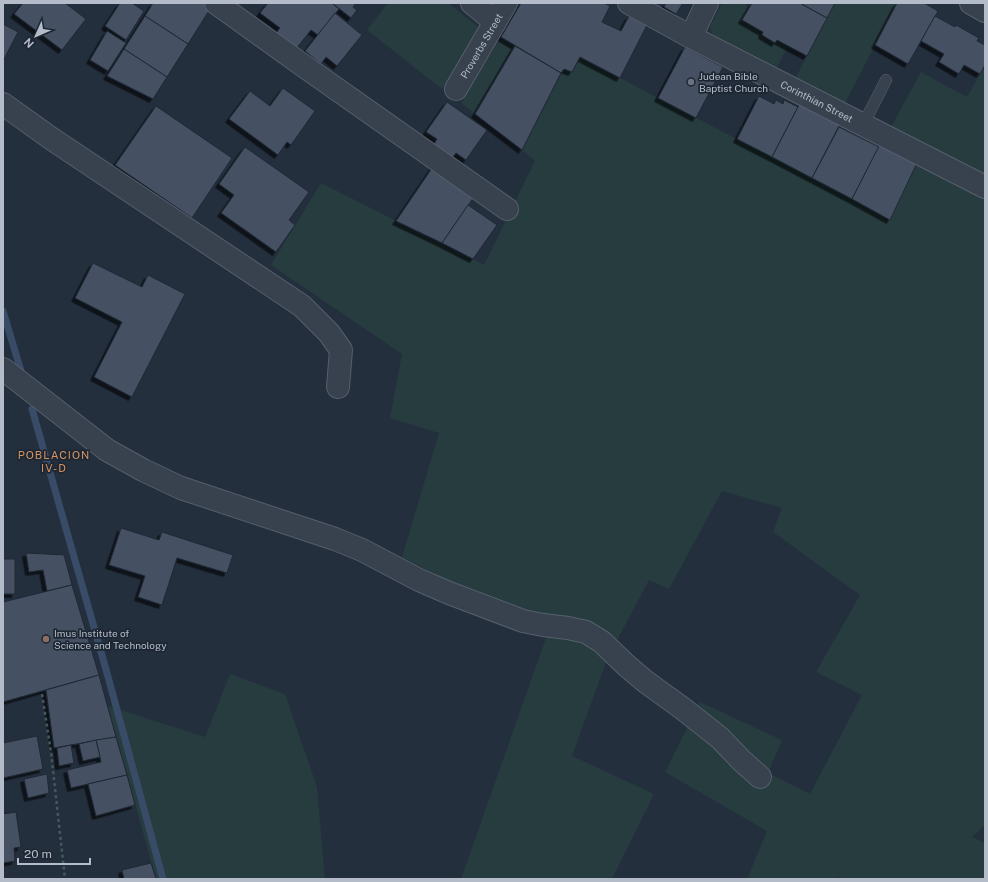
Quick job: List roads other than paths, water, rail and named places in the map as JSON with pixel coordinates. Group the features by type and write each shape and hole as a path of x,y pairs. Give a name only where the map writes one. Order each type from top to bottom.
{"street":[{"path":"216,3 506,209"},
{"path":"472,3 495,22"},
{"name":"Proverbs Street","path":"456,89 506,3"},
{"name":"Corinthian Street","path":"629,3 691,37 985,188"},
{"path":"691,37 708,3"},
{"path":"971,3 985,11"},
{"path":"3,104 58,143 302,306 329,333 341,350 338,387"},
{"path":"3,368 107,450 143,470 181,488 335,539 362,550 419,580 517,619 543,626 568,628 586,632 602,642 646,682 720,738 760,777"}],"lane":[{"path":"863,125 886,80"}],"waterway":[{"path":"3,311 21,371"},
{"path":"32,409 107,673 163,879"}],"place":[{"name":"Judean Bible Baptist Church","path":"691,82"},
{"name":"Imus Institute of Science and Technology","path":"46,639"}],"district":[{"name":"POBLACION IV-D","path":"54,461"}]}
